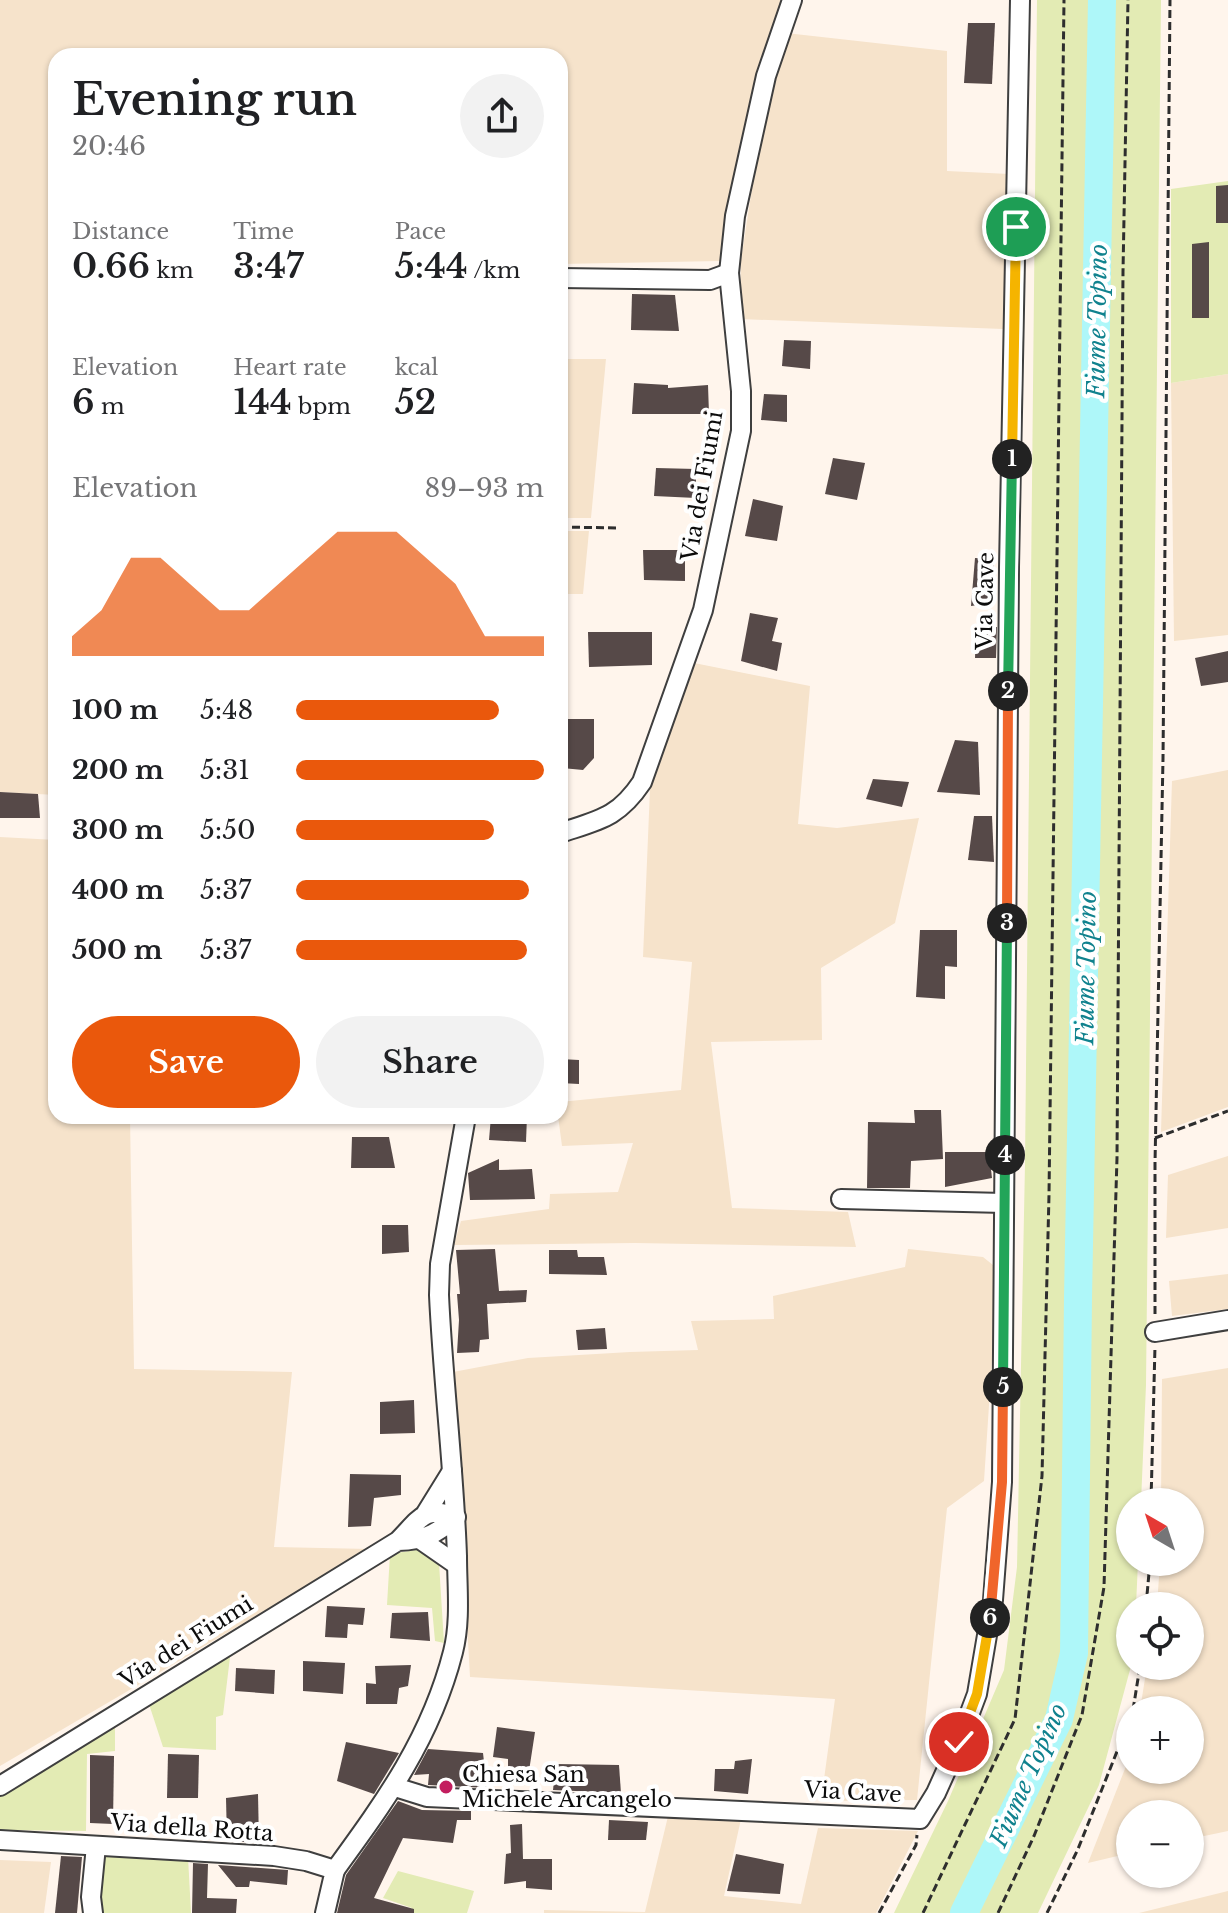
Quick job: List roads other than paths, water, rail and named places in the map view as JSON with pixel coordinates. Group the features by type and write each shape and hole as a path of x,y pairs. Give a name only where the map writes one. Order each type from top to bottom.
{"street":[{"name":"Via dei Fiumi","path":"568,830 610,816 628,802 642,782 703,610 741,431 741,391 729,273 735,216 766,76 792,0"},
{"name":"Via Cave","path":"395,1787 427,1797 920,1819 953,1755 977,1694 993,1600 1002,1482 1010,551 1020,0"},
{"path":"568,278 710,280 729,273"},
{"path":"325,1913 335,1870 395,1787 422,1738 453,1651 458,1614 456,1517 439,1295 440,1264 465,1124"},
{"path":"841,1199 1004,1203"},
{"path":"1155,1332 1228,1320"},
{"name":"Via dei Fiumi","path":"0,1786 398,1541 426,1513 452,1471"},
{"path":"426,1513 440,1511 456,1517"},
{"path":"421,1540 438,1532 456,1517"},
{"name":"Via dei Fiumi","path":"398,1541 421,1540"},
{"path":"421,1540 457,1565"},
{"name":"Via della Rotta","path":"0,1840 274,1856 335,1870"},
{"path":"93,1913 91,1897 96,1846"}],"waterway":[{"name":"Fiume Topino","path":"964,1913 1059,1719 1074,1653 1102,0"}],"place":[{"name":"Chiesa San Michele Arcangelo","path":"446,1787"}]}
